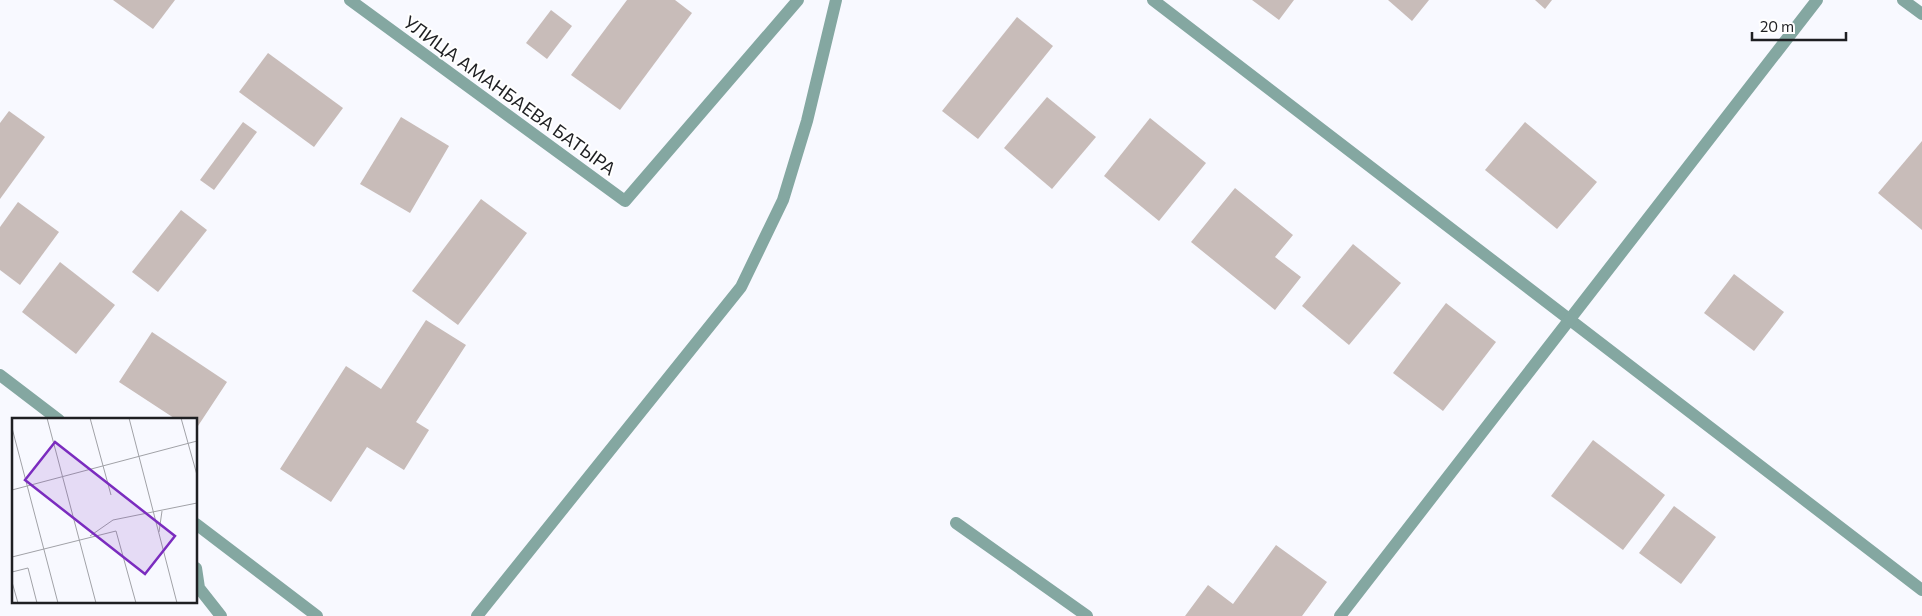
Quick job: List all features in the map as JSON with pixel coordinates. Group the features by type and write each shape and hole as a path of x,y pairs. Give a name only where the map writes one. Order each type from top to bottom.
{"street":[{"name":"УЛИЦА АМАНБАЕВА БАТЫРА","path":"350,0 625,201 798,0"},
{"path":"477,616 741,287 782,200 807,121 836,0"},
{"path":"1153,0 1922,590"},
{"path":"1340,616 1817,0"},
{"path":"1903,0 1922,14"},
{"path":"0,375 56,418"},
{"path":"956,523 1087,616"},
{"path":"198,526 317,616"},
{"path":"198,581 199,588 221,616"}],"building":[{"path":"113,0 175,0 153,29"},
{"path":"627,0 675,0 692,13 620,110 571,75"},
{"path":"1252,0 1294,0 1279,20"},
{"path":"1388,0 1429,0 1412,21"},
{"path":"1535,0 1552,0 1545,9"},
{"path":"551,10 572,26 547,59 526,43"},
{"path":"1017,17 1053,46 978,139 942,111"},
{"path":"268,53 343,108 314,147 239,92"},
{"path":"1047,97 1096,137 1052,189 1004,148"},
{"path":"9,111 45,137 0,199 0,123"},
{"path":"401,117 449,146 410,213 360,184"},
{"path":"1150,118 1206,163 1159,221 1104,176"},
{"path":"243,122 257,132 214,190 200,180"},
{"path":"1525,122 1597,182 1557,229 1485,170"},
{"path":"1922,141 1922,230 1878,193"},
{"path":"1235,188 1293,235 1275,257 1301,277 1275,310 1191,242"},
{"path":"481,199 527,233 458,325 412,291"},
{"path":"18,202 59,232 20,285 0,270 0,227"},
{"path":"181,210 207,230 158,292 132,272"},
{"path":"1353,244 1401,283 1349,345 1302,306"},
{"path":"60,262 115,305 76,354 22,312"},
{"path":"1734,274 1784,312 1754,351 1704,313"},
{"path":"1446,303 1496,342 1443,411 1393,373"},
{"path":"426,320 466,345 416,422 429,430 404,470 367,447 331,502 280,469 346,366 381,389"},
{"path":"152,332 227,382 198,426 198,418 174,418 119,382"},
{"path":"1593,440 1665,495 1623,550 1551,496"},
{"path":"1674,506 1716,537 1681,584 1639,553"},
{"path":"1276,545 1327,582 1302,616 1185,616 1208,585 1233,604"}]}
